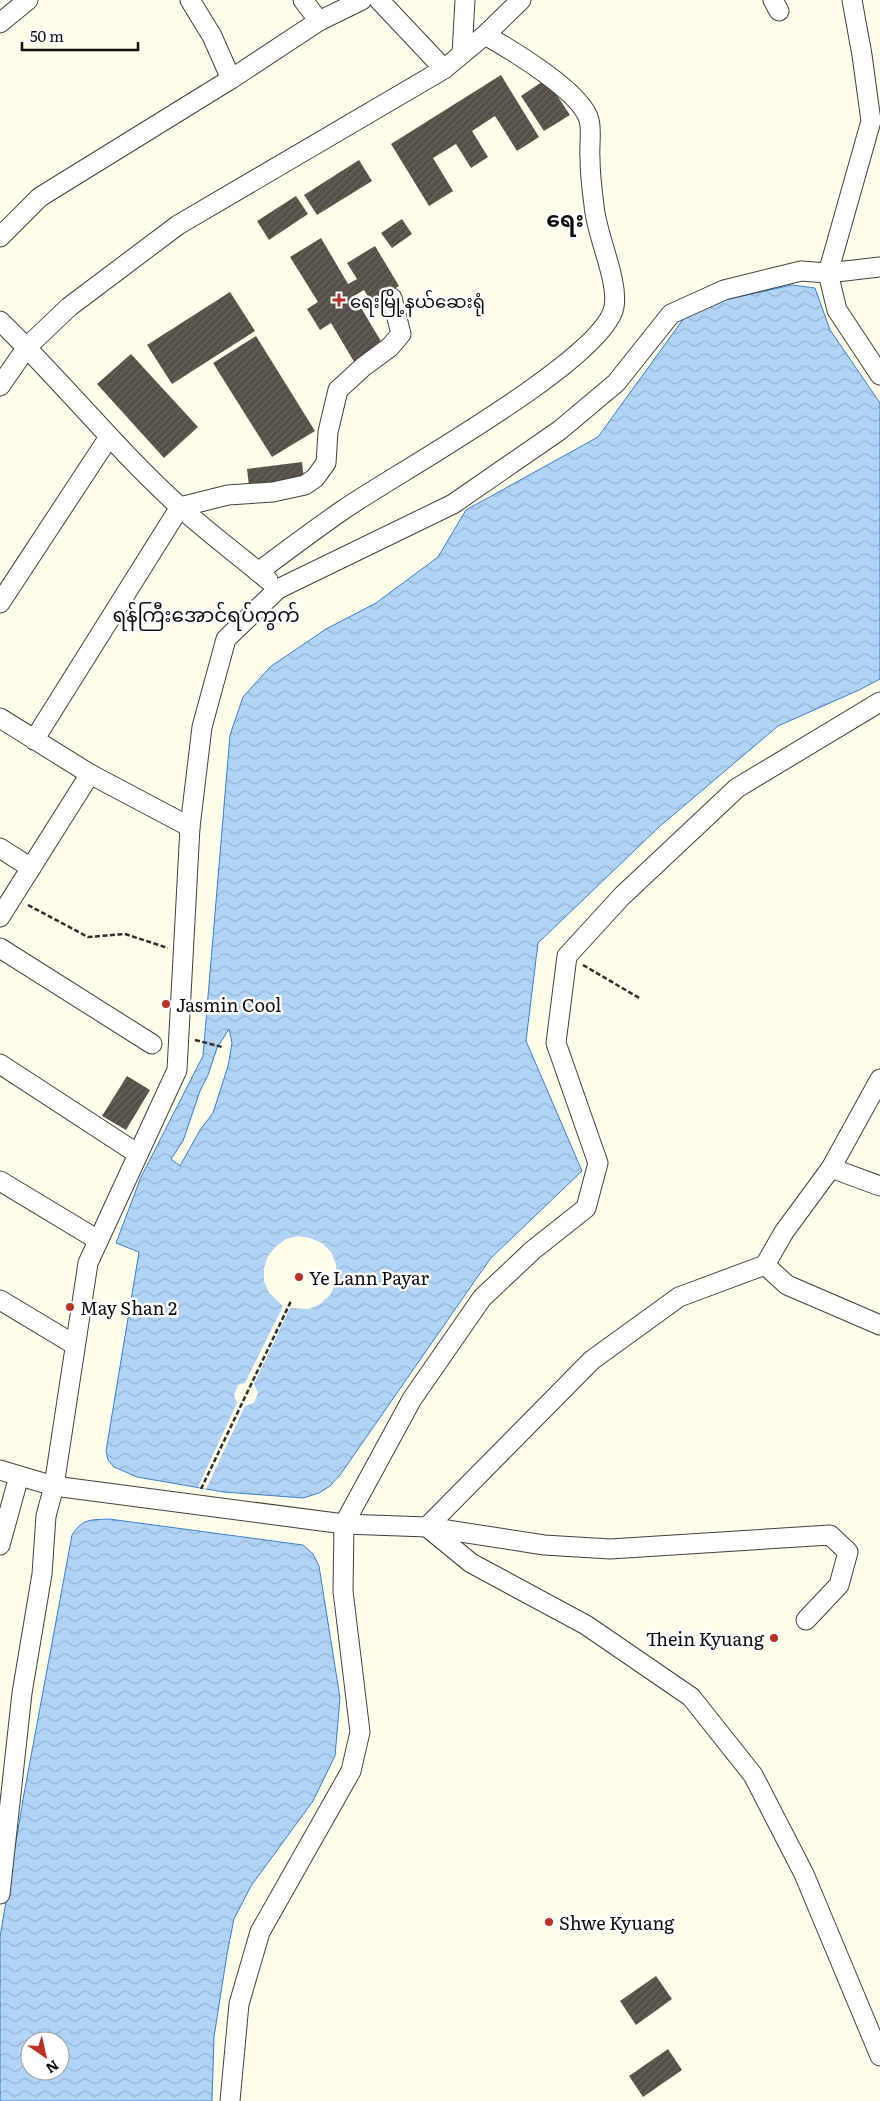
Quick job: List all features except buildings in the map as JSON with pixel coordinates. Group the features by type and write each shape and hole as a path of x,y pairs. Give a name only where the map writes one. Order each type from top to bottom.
{"street":[{"path":"0,23 28,0"},
{"path":"190,0 212,36 231,79"},
{"path":"303,0 320,21"},
{"path":"0,236 40,197 231,79 320,21 362,0"},
{"path":"379,0 444,69"},
{"path":"462,54 465,0"},
{"path":"0,386 27,347 69,307 178,225 444,69 485,35 521,0"},
{"path":"852,0 876,120 828,273 837,310 880,375"},
{"path":"258,572 344,509 441,449 564,366 601,332 610,318 614,307 612,279 595,220 589,120 585,110 544,72 485,35"},
{"path":"0,1894 19,1711 42,1574 46,1516 54,1486 88,1264 177,1070 190,827 202,727 226,639 278,589 453,504 560,430 616,383 672,314 724,290 801,271 828,273 880,267"},
{"path":"34,740 180,507 228,495 273,492 305,485 316,478 326,463 328,432 338,390 363,367 390,347 401,334 392,298"},
{"path":"0,320 109,437 180,507 278,589"},
{"path":"0,602 109,437"},
{"path":"230,2101 239,2004 260,1932 351,1771 360,1732 343,1591 344,1524 412,1399 482,1298 533,1250 586,1208 598,1163 556,1043 567,956 622,896 737,788 880,702"},
{"path":"0,718 90,774 190,827"},
{"path":"0,917 90,774"},
{"path":"0,848 31,868"},
{"path":"0,948 152,1044"},
{"path":"0,1064 138,1154"},
{"path":"427,1527 592,1360 679,1297 765,1265 784,1232 831,1168 880,1079"},
{"path":"831,1168 880,1186"},
{"path":"0,1181 98,1240"},
{"path":"765,1265 787,1285 880,1325"},
{"path":"0,1300 75,1345"},
{"path":"0,1470 54,1486 344,1524 427,1527 544,1545 610,1550 830,1535 848,1552 839,1585 806,1620"},
{"path":"0,1545 19,1476"},
{"path":"427,1527 471,1562 586,1625 691,1697 757,1784 804,1874 880,2056"}],"path":[{"path":"13,897 88,936 124,934 183,953"},
{"path":"567,956 641,999"},
{"path":"200,1041 221,1047"},
{"path":"192,1504 291,1301"}],"water":[{"path":"792,285 815,288 830,330 880,403 880,679 778,726 659,827 538,943 526,1041 582,1171 490,1259 340,1475 330,1486 319,1493 303,1498 224,1492 137,1477 114,1467 108,1460 106,1451 139,1252 116,1243 141,1177 203,1056 230,735 243,697 270,667 326,629 376,603 438,557 466,510 598,437 692,307","holes":["229,1029 232,1043 228,1066 213,1113 200,1130 180,1166 171,1159 183,1141 217,1048"]},
{"path":"109,1519 303,1545 313,1554 319,1566 340,1698 335,1756 313,1801 251,1886 234,1919 214,2037 212,2101 0,2101 0,1937 24,1794 72,1535 80,1525 92,1520"}],"pier":[{"path":"298,1236 322,1243 331,1252 336,1264 336,1283 330,1295 320,1304 309,1309 290,1308 254,1384 258,1393 254,1403 245,1406 206,1489 198,1487 237,1403 234,1395 238,1385 245,1383 283,1306 269,1293 264,1281 264,1268 268,1256 276,1246 286,1239"}],"place":[{"name":"ရေးမြို့နယ်ဆေးရုံ","path":"339,300"},
{"name":"Jasmin Cool","path":"166,1004"},
{"name":"Ye Lann Payar","path":"299,1277"},
{"name":"May Shan 2","path":"70,1307"},
{"name":"Thein Kyuang","path":"774,1638"},
{"name":"Shwe Kyuang","path":"549,1922"}],"district":[{"name":"ရေး","path":"565,217"},
{"name":"ရန်ကြီးအောင်ရပ်ကွက်","path":"206,613"}]}
